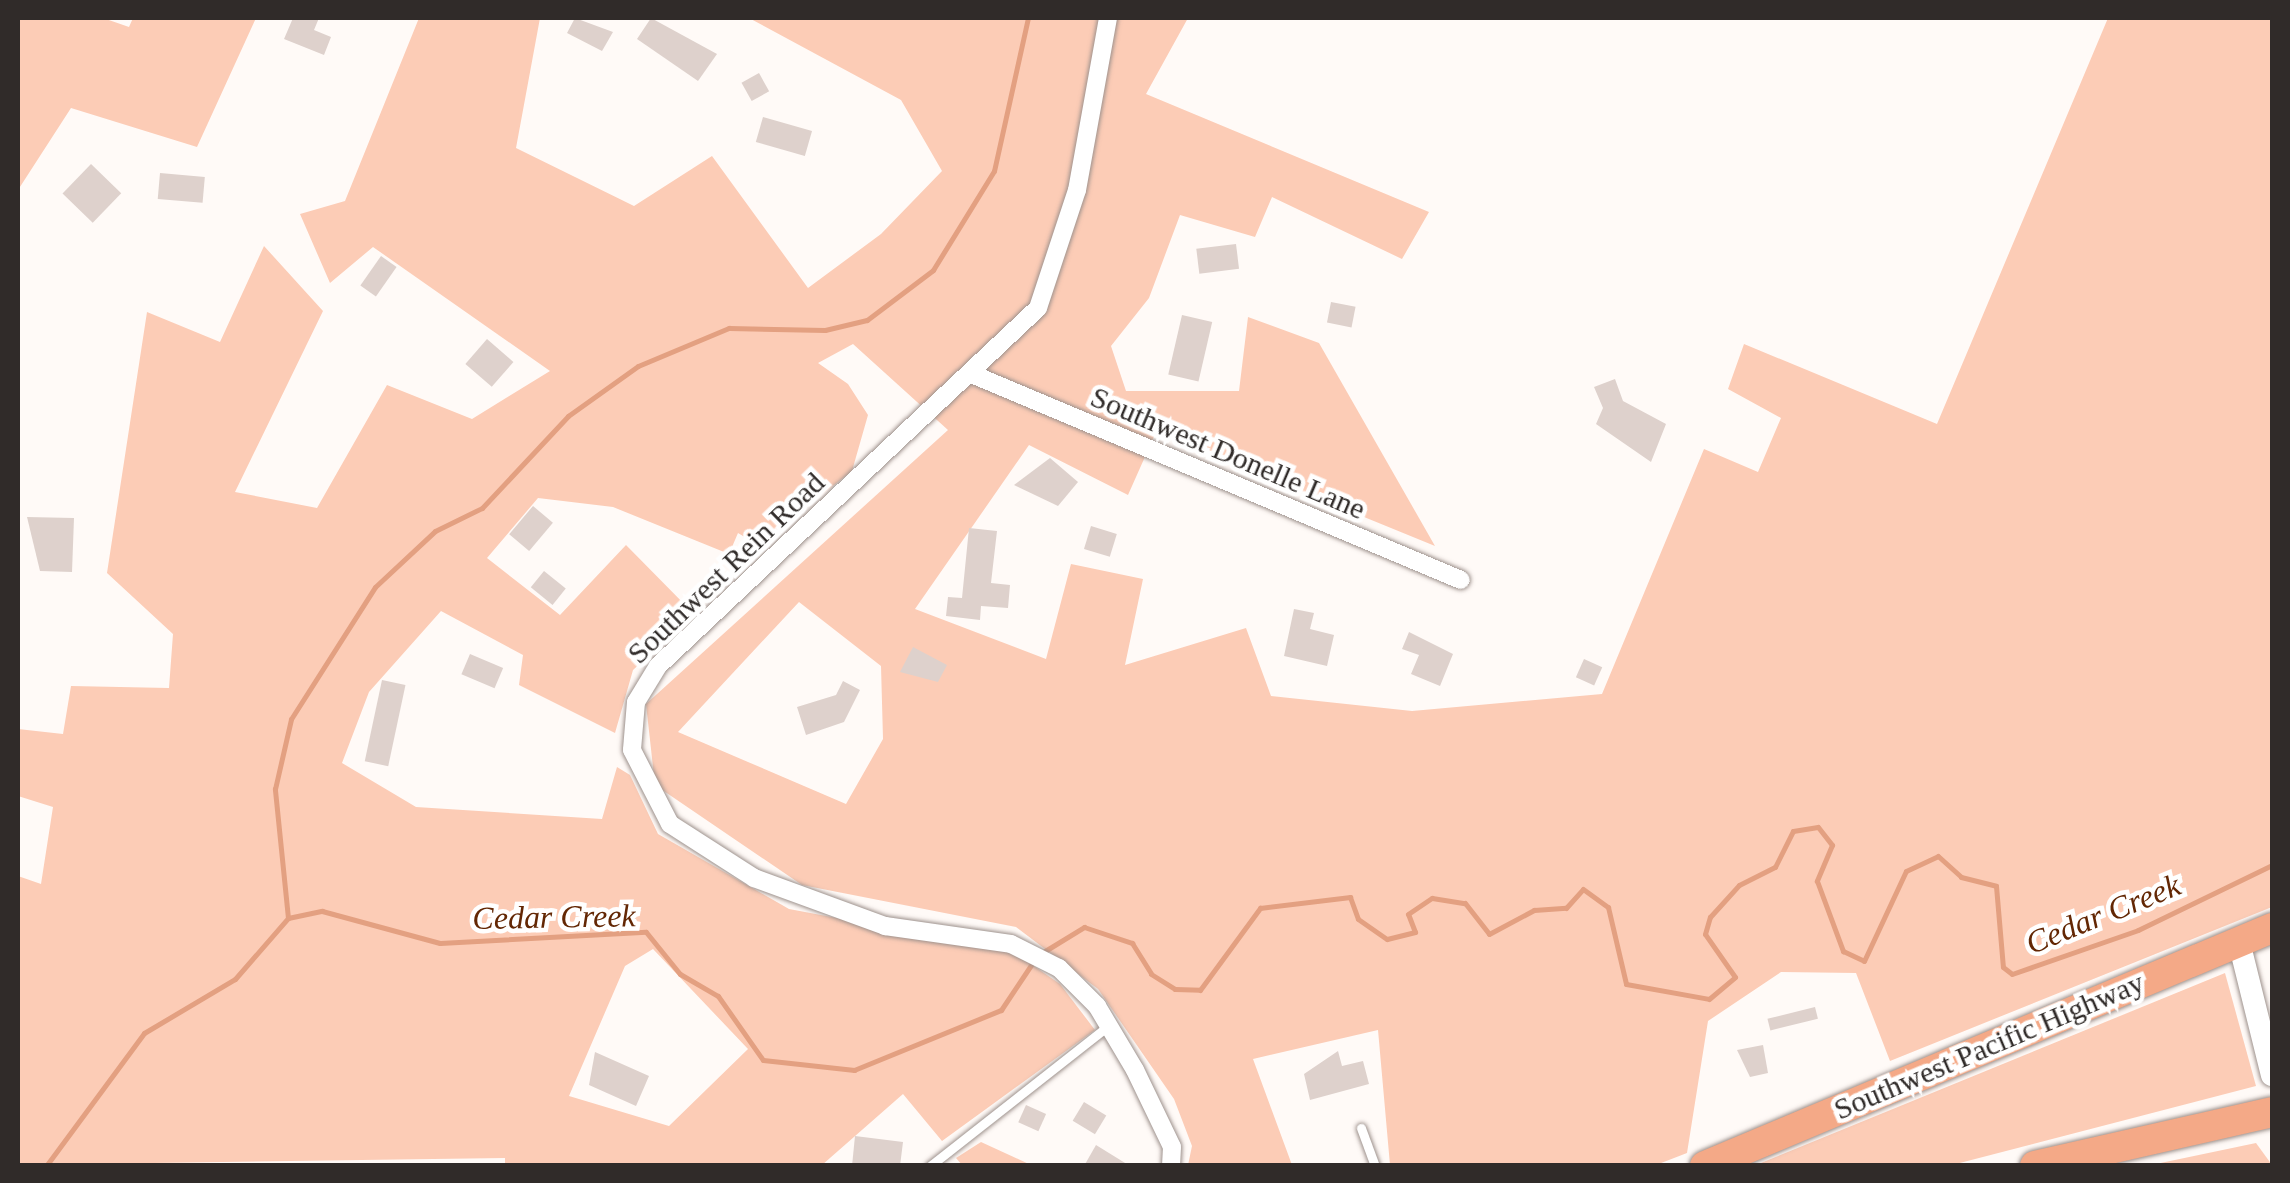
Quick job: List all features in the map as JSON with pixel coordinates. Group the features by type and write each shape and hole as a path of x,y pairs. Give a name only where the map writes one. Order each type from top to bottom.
{"highway":[{"name":"Southwest Pacific Highway","path":"1705,1166 2272,928"},
{"path":"2035,1166 2272,1112"}],"main road":[{"path":"2239,942 2272,1075"}],"street":[{"name":"Southwest Rein Road","path":"1108,18 1077,190 1046,292 974,375 658,666 642,685 632,732 636,766 670,824 754,878 885,926 981,937 1036,954 1076,982 1108,1026 1160,1116 1171,1166"},
{"name":"Southwest Donelle Lane","path":"974,375 1462,580"}],"lane":[{"path":"930,1166 1108,1026"},
{"path":"1361,1128 1376,1166"}],"shaded area":[{"path":"18,18 103,18 129,27 133,18 256,18 197,147 71,108 18,190"},
{"path":"419,18 540,18 516,148 634,206 712,156 808,288 881,234 942,171 901,100 749,18 1188,18 1146,94 1429,212 1402,259 1272,197 1255,237 1180,215 1149,298 1111,346 1126,391 1239,391 1248,317 1319,343 1435,546 1156,432 1128,495 1029,445 915,609 1046,659 1071,564 1143,579 1125,665 1246,628 1271,696 1412,711 1602,694 1704,449 1758,472 1781,418 1728,389 1744,344 1937,424 2108,18 2272,18 2272,907 1890,1061 1856,973 1781,972 1708,1021 1687,1153 1656,1165 1390,1165 1378,1030 1253,1059 1292,1165 1188,1165 1192,1146 1174,1099 1098,989 1016,927 802,885 655,785 646,704 948,430 853,344 818,363 848,384 868,415 852,471 758,545 738,533 729,554 613,507 538,498 487,558 560,615 626,545 694,614 633,670 615,733 519,685 523,655 441,611 369,692 342,763 416,807 602,819 617,767 630,775 658,834 789,909 1012,951 1060,984 1095,1030 942,1141 903,1094 822,1165 505,1166 505,1158 18,1165 18,876 41,884 53,807 18,796 18,729 63,734 71,686 169,688 173,634 107,573 147,312 220,342 264,246 323,311 235,492 317,508 387,385 472,419 550,371 373,247 330,283 300,214 345,201","holes":["799,602 881,666 883,739 846,804 678,732","653,949 748,1049 669,1126 569,1096 625,966"]},
{"path":"2225,973 2256,1086 1952,1165 1756,1165"},
{"path":"981,1142 1031,1165 962,1165 956,1158"},
{"path":"2256,1143 2272,1165 2151,1165"}],"building":[{"path":"293,18 319,18 314,30 331,37 324,55 284,39"},
{"path":"575,18 613,32 602,51 567,33"},
{"path":"651,18 717,54 698,81 637,39"},
{"path":"759,73 769,91 752,101 742,83"},
{"path":"763,117 812,131 805,156 756,142"},
{"path":"91,164 121,193 93,223 63,193"},
{"path":"160,173 205,177 203,203 158,199"},
{"path":"1236,244 1239,269 1199,274 1196,249"},
{"path":"381,256 397,267 376,296 360,285"},
{"path":"1331,302 1356,307 1352,327 1327,323"},
{"path":"1182,315 1212,322 1198,381 1168,374"},
{"path":"487,339 513,362 492,387 465,364"},
{"path":"1615,379 1623,401 1666,424 1651,462 1596,424 1603,408 1594,387"},
{"path":"1050,458 1078,482 1058,506 1014,485"},
{"path":"533,506 553,523 529,551 509,534"},
{"path":"27,517 74,518 72,572 40,571"},
{"path":"1091,526 1117,534 1110,557 1084,549"},
{"path":"969,528 997,531 991,583 1010,585 1008,608 981,606 980,620 946,616 948,597 962,598"},
{"path":"544,571 566,589 553,605 531,587"},
{"path":"1294,609 1314,613 1310,629 1334,635 1327,666 1284,656"},
{"path":"1409,632 1453,654 1440,686 1411,674 1419,655 1402,649"},
{"path":"913,647 947,665 938,682 900,672"},
{"path":"470,654 503,668 495,688 461,674"},
{"path":"1584,659 1602,667 1594,685 1576,677"},
{"path":"382,680 405,685 388,766 365,761"},
{"path":"843,681 860,690 844,722 806,735 797,707 836,695"},
{"path":"1815,1007 1818,1019 1770,1030 1767,1019"},
{"path":"1763,1045 1768,1073 1750,1077 1737,1050"},
{"path":"1338,1051 1342,1066 1363,1061 1369,1084 1310,1100 1304,1074"},
{"path":"595,1052 649,1076 636,1106 589,1085"},
{"path":"1084,1102 1106,1115 1095,1134 1073,1121"},
{"path":"1026,1105 1046,1114 1038,1131 1018,1122"},
{"path":"855,1136 903,1142 900,1166 852,1166"},
{"path":"1096,1145 1130,1166 1084,1166"}],"waterway":[{"path":"288,918 275,789 291,719 375,587 435,531 482,508 568,416 638,366 729,328 825,330 867,320 933,270 994,171 1028,18"},
{"name":"Cedar Creek","path":"1040,954 1084,927 1132,943 1151,974 1175,989 1200,990 1260,908 1350,897 1358,919 1387,939 1415,932 1408,914 1432,898 1465,903 1489,934 1534,910 1566,908 1583,889 1608,907 1626,984 1709,999 1735,977 1705,934 1710,917 1739,885 1775,867 1793,831 1818,827 1832,845 1817,881 1843,951 1864,961 1906,871 1938,856 1961,877 1996,886 2003,967 2012,974 2138,930 2272,865"},
{"name":"Cedar Creek","path":"46,1166 144,1033 235,979 288,918 322,911 440,943 646,932 680,974 718,996 763,1060 854,1070 1001,1010 1033,962"}]}
